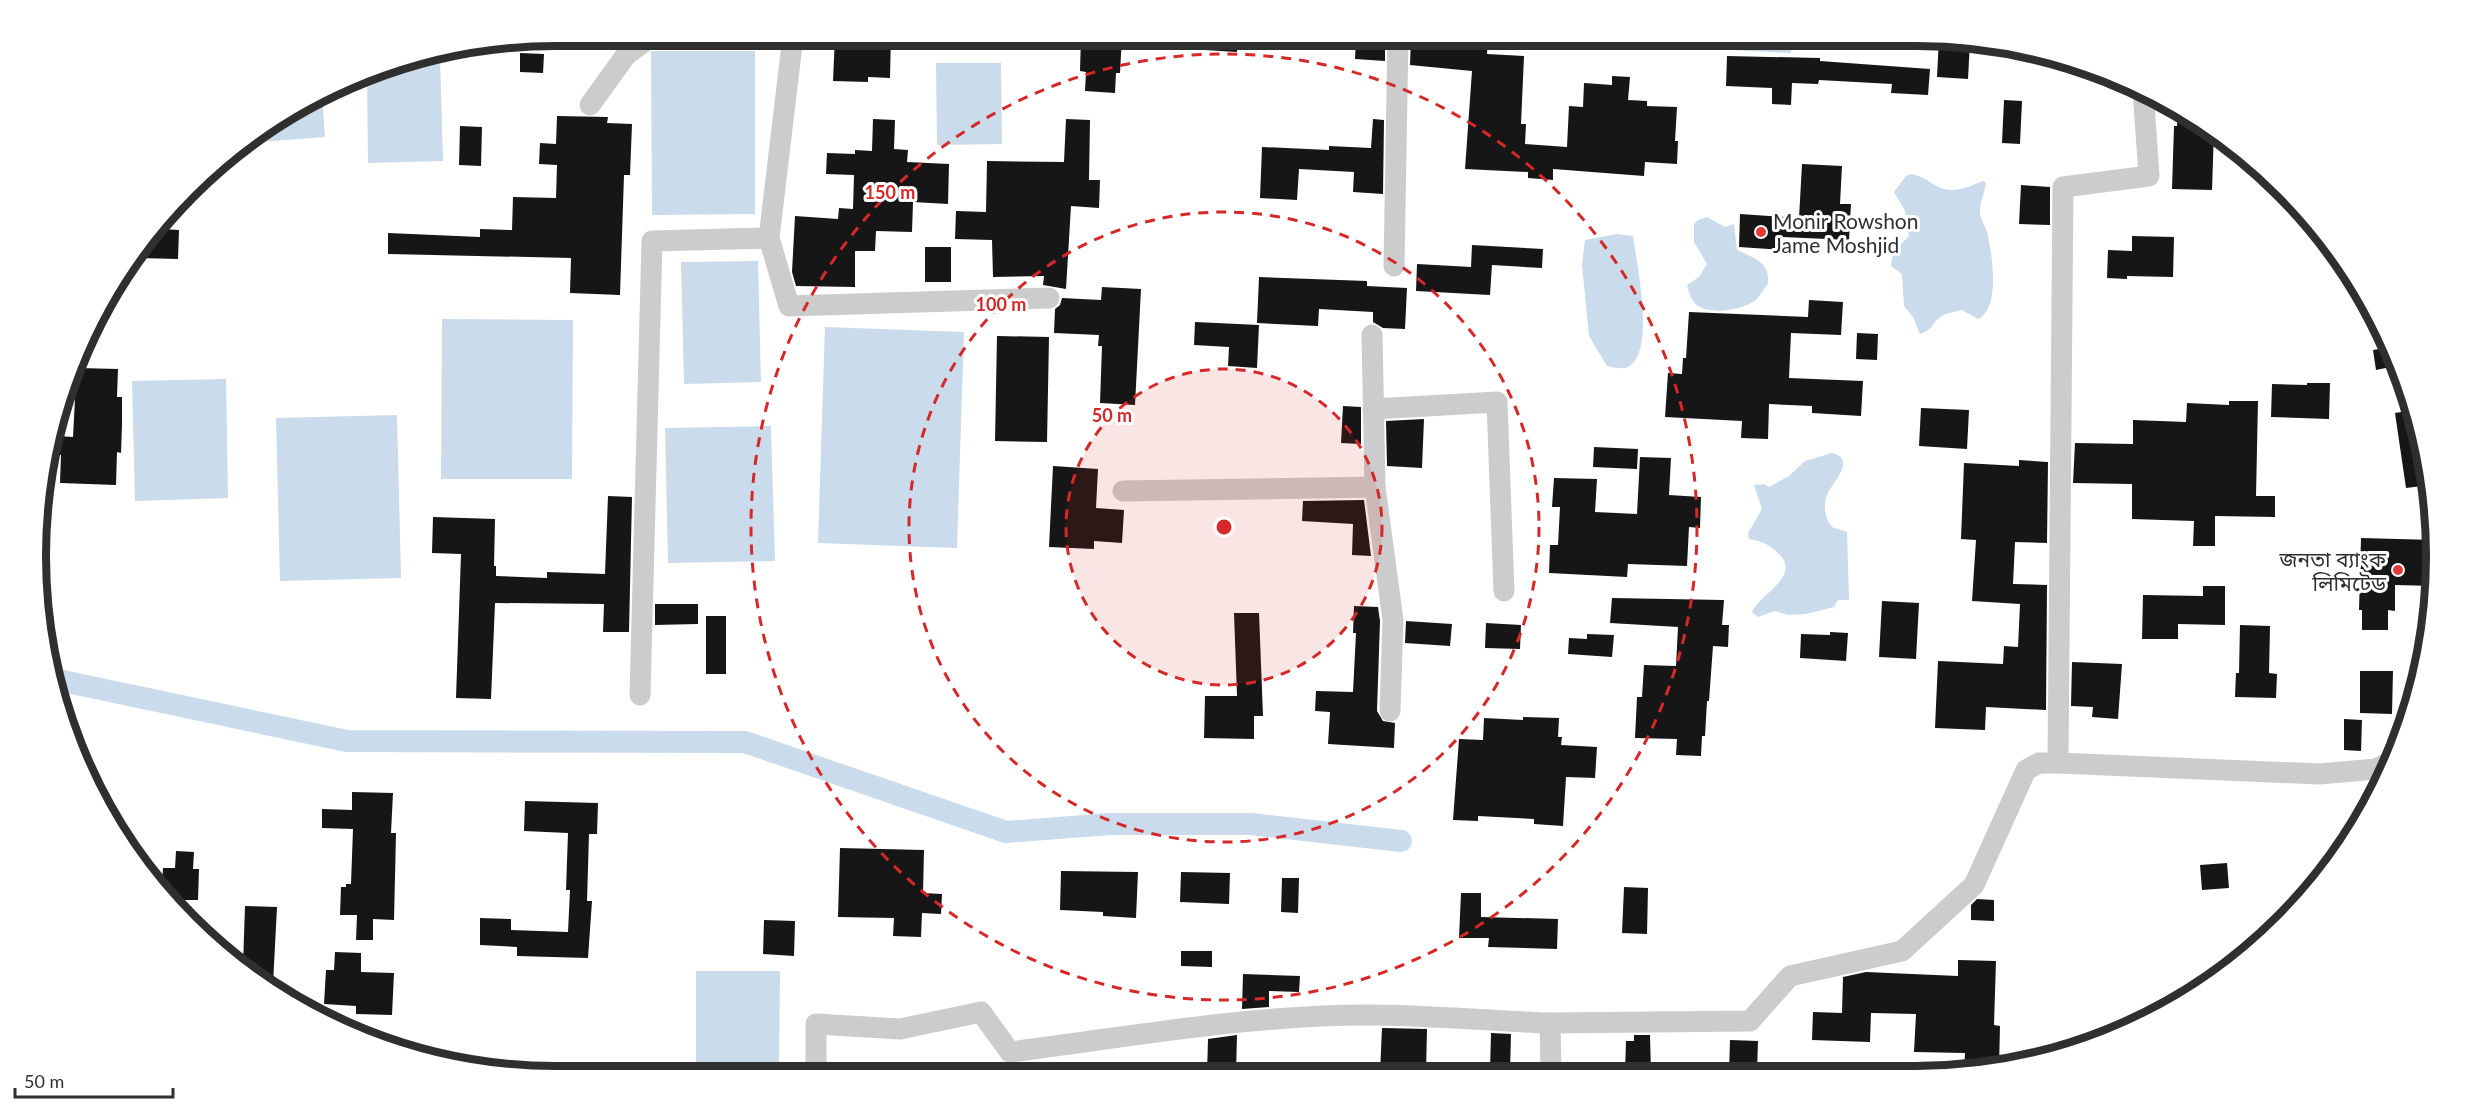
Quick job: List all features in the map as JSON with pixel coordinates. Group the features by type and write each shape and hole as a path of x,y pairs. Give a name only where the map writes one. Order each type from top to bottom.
{"street":[{"path":"590,105 626,55 638,46"},
{"path":"792,46 769,238 789,306 1049,298"},
{"path":"1394,266 1398,46"},
{"path":"2058,763 2063,187 2149,176 2144,100"},
{"path":"640,695 652,241 769,238"},
{"path":"1372,335 1375,487 1393,620 1390,711"},
{"path":"1373,409 1497,402 1504,591"},
{"path":"1123,491 1375,487"},
{"path":"816,1066 816,1024 900,1029 981,1012 1011,1052 1180,1030 1269,1021 1367,1015 1550,1023 1750,1021 1790,976 1902,951 1974,885 2026,770 2039,763 2319,774 2376,769 2381,766"},
{"path":"1550,1023 1551,1066"}],"water":[{"path":"1705,46 1791,46 1791,53 1710,49"},
{"path":"651,51 755,51 755,214 652,215"},
{"path":"440,60 443,161 368,163 367,83"},
{"path":"936,63 1001,63 1002,144 937,145"},
{"path":"323,103 325,137 260,142"},
{"path":"1911,174 1948,190 1972,186 1983,181 1986,183 1980,213 1987,232 1993,279 1990,304 1978,319 1962,310 1949,313 1940,317 1929,330 1920,334 1913,317 1904,306 1902,274 1891,266 1894,253 1909,236 1905,211 1894,192 1906,176"},
{"path":"1707,217 1725,227 1734,224 1737,250 1759,261 1766,270 1768,283 1752,303 1720,311 1704,309 1692,299 1687,285 1699,277 1707,264 1694,242 1694,224"},
{"path":"1617,234 1633,236 1642,308 1641,347 1635,360 1625,368 1607,366 1589,336 1582,265 1585,240"},
{"path":"758,261 761,382 684,384 681,262"},
{"path":"442,319 573,320 572,479 441,479"},
{"path":"825,327 964,332 957,548 818,543"},
{"path":"226,379 228,498 135,501 132,381"},
{"path":"397,415 401,578 280,581 276,418"},
{"path":"771,426 775,561 668,563 665,428"},
{"path":"1832,453 1839,456 1843,461 1843,466 1827,495 1825,512 1832,527 1847,532 1849,600 1838,600 1834,607 1806,614 1788,615 1775,611 1758,617 1752,612 1782,579 1785,564 1781,556 1770,546 1749,539 1748,533 1762,509 1754,485 1764,484 1769,487 1789,476 1805,461"},
{"path":"696,971 780,971 779,1066 696,1066"}],"building":[{"path":"835,46 891,46 890,78 868,77 868,82 833,81"},
{"path":"1081,46 1121,46 1120,73 1116,73 1115,93 1085,91 1086,72 1080,71"},
{"path":"1188,46 1237,46 1237,52 1188,49"},
{"path":"1356,46 1385,46 1385,61 1355,59"},
{"path":"1411,46 1487,46 1487,54 1524,56 1521,124 1526,124 1525,144 1567,147 1569,106 1583,107 1584,83 1612,85 1612,76 1630,77 1628,100 1647,101 1647,106 1677,107 1675,141 1678,141 1677,164 1645,162 1644,176 1553,169 1553,180 1528,178 1528,172 1465,169 1472,71 1410,65"},
{"path":"1939,47 1970,50 1968,79 1937,77"},
{"path":"520,53 544,54 543,73 520,72"},
{"path":"1727,56 1820,58 1820,61 1930,69 1928,95 1891,93 1892,84 1819,80 1818,84 1792,83 1791,105 1772,104 1772,88 1726,86"},
{"path":"2004,100 2022,101 2020,144 2002,143"},
{"path":"557,116 608,117 607,123 632,124 630,175 624,175 620,295 570,293 571,258 388,254 388,233 480,237 480,229 512,230 513,197 556,198 557,165 539,164 540,143 556,144"},
{"path":"2177,118 2214,142 2212,190 2172,189 2174,126 2177,126"},
{"path":"873,119 895,120 894,149 908,150 907,162 949,164 948,204 913,202 912,232 876,231 875,251 855,251 855,287 796,286 792,272 795,216 838,219 839,208 853,209 854,175 826,174 827,153 855,154 855,150 872,151"},
{"path":"1066,119 1090,120 1089,180 1100,180 1099,208 1071,206 1066,289 1043,285 1044,276 993,277 992,240 955,239 956,211 986,212 987,161 1064,162"},
{"path":"1373,119 1384,120 1383,194 1353,192 1354,172 1299,169 1297,200 1260,198 1262,147 1329,150 1329,146 1371,148"},
{"path":"460,126 482,127 481,166 459,165"},
{"path":"1802,164 1842,166 1840,204 1851,204 1849,240 1783,237 1783,250 1739,247 1740,214 1799,218"},
{"path":"2021,185 2050,187 2050,225 2019,224"},
{"path":"166,229 179,230 178,259 143,258"},
{"path":"2132,236 2174,237 2173,277 2107,278 2108,250 2132,251"},
{"path":"1472,245 1543,249 1542,268 1492,265 1490,295 1416,291 1417,264 1471,267"},
{"path":"925,247 951,247 951,282 925,282"},
{"path":"1259,277 1367,281 1367,286 1407,288 1405,329 1383,328 1373,322 1373,312 1319,309 1318,326 1257,323"},
{"path":"1102,287 1141,289 1135,405 1100,403 1102,346 1098,346 1099,335 1054,333 1055,309 1060,305 1062,298 1101,300"},
{"path":"1809,300 1843,302 1841,335 1791,333 1789,378 1863,381 1861,416 1812,413 1812,406 1769,404 1768,439 1741,438 1742,421 1665,417 1668,373 1682,374 1683,358 1686,358 1689,312 1808,317"},
{"path":"1195,322 1259,325 1257,368 1228,366 1229,347 1194,345"},
{"path":"1857,333 1878,334 1877,360 1856,359"},
{"path":"997,336 1049,337 1047,442 995,441"},
{"path":"2382,349 2390,367 2376,370 2373,350"},
{"path":"82,368 118,369 117,397 122,397 122,425 121,453 117,452 116,485 60,483 61,455 57,455 57,452 61,436 73,437 75,399 72,399"},
{"path":"2307,383 2330,383 2329,419 2271,417 2272,384 2307,385"},
{"path":"2229,401 2258,401 2256,496 2275,496 2275,517 2215,516 2215,546 2193,546 2194,521 2132,519 2132,484 2073,483 2075,443 2133,444 2133,420 2186,422 2187,403 2229,405"},
{"path":"1343,406 1361,407 1361,444 1341,443"},
{"path":"1921,408 1969,410 1967,449 1919,446"},
{"path":"2405,411 2417,457 2422,486 2406,488 2395,413"},
{"path":"1424,419 1422,468 1387,466 1386,421"},
{"path":"1594,447 1638,449 1637,469 1593,467"},
{"path":"1640,457 1671,458 1669,495 1701,497 1700,528 1689,527 1687,566 1628,564 1627,577 1549,573 1550,545 1558,545 1560,507 1552,507 1554,478 1597,479 1595,512 1637,514"},
{"path":"2019,460 2048,462 2047,543 2015,542 2013,584 2047,585 2046,710 1986,707 1985,730 1935,728 1938,661 2003,664 2004,646 2018,647 2020,604 1972,601 1976,540 1961,539 1964,463 2019,466"},
{"path":"1053,466 1098,469 1096,508 1124,510 1122,543 1094,541 1094,549 1049,547"},
{"path":"608,496 632,497 629,632 603,632 604,604 495,603 491,699 456,698 461,554 432,553 433,517 495,519 494,566 496,566 496,576 547,578 547,572 605,574"},
{"path":"1364,500 1371,556 1352,555 1353,524 1302,521 1303,501"},
{"name":"জনতা ব্যাংক লিমিটেড","path":"2361,538 2426,540 2425,586 2395,585 2395,611 2388,610 2388,630 2362,630 2362,610 2359,610"},
{"path":"2203,586 2225,586 2225,625 2178,624 2178,639 2142,639 2143,595 2203,596"},
{"path":"1612,598 1724,600 1722,625 1729,625 1728,647 1713,646 1709,701 1707,701 1705,736 1702,736 1701,756 1676,755 1677,739 1635,738 1637,697 1642,697 1644,665 1676,666 1678,627 1610,623"},
{"path":"1882,601 1919,603 1916,659 1879,657"},
{"path":"655,604 698,604 698,624 655,625"},
{"path":"1354,606 1378,607 1380,621 1377,711 1383,721 1395,723 1394,748 1328,744 1330,712 1315,711 1316,691 1353,692 1356,633 1353,633"},
{"path":"1234,613 1259,613 1263,716 1254,716 1254,739 1204,738 1205,696 1237,696"},
{"path":"706,616 726,616 726,674 706,674"},
{"path":"1406,621 1452,624 1450,646 1405,643"},
{"path":"1486,623 1521,625 1520,649 1485,648"},
{"path":"2240,625 2270,626 2269,673 2277,674 2276,698 2235,697 2236,673 2239,673"},
{"path":"1830,632 1848,633 1846,661 1800,658 1801,634 1830,635"},
{"path":"1587,634 1614,635 1612,657 1568,654 1569,638 1587,639"},
{"path":"2072,662 2122,664 2118,719 2092,717 2093,707 2071,706"},
{"path":"2360,671 2393,671 2392,714 2360,713"},
{"path":"1523,717 1559,718 1558,737 1562,737 1561,745 1597,747 1595,778 1566,777 1563,826 1534,824 1534,819 1478,816 1478,821 1453,820 1459,739 1483,740 1484,718 1523,720"},
{"path":"2344,719 2362,720 2361,751 2344,750"},
{"path":"352,792 393,793 391,833 396,833 394,920 373,919 373,940 356,940 357,915 340,915 341,887 351,884 353,829 322,828 322,809 352,810"},
{"path":"525,801 598,803 597,834 589,834 587,901 592,901 588,958 517,956 517,947 480,945 480,918 511,919 511,930 568,932 570,890 566,890 568,833 524,831"},
{"path":"840,848 924,850 923,893 942,894 941,914 922,913 921,937 893,936 894,918 838,917"},
{"path":"176,851 194,852 193,869 199,869 198,900 181,900 162,879 163,868 175,868"},
{"path":"2227,863 2229,888 2202,890 2200,865"},
{"path":"1061,871 1138,872 1136,918 1103,916 1103,912 1060,910"},
{"path":"1181,872 1230,873 1229,904 1180,902"},
{"path":"1282,878 1299,878 1298,913 1281,912"},
{"path":"1624,887 1648,888 1647,934 1622,933"},
{"path":"1461,893 1481,893 1481,917 1558,919 1557,949 1488,947 1489,938 1459,938"},
{"path":"1977,899 1994,900 1994,921 1971,920 1971,905"},
{"path":"245,906 277,907 273,980 243,958"},
{"path":"764,920 795,921 794,956 763,954"},
{"path":"1181,951 1212,951 1212,967 1181,966"},
{"path":"335,952 361,953 361,972 394,973 392,1015 356,1014 356,1006 324,1004 326,970 334,970"},
{"path":"1958,960 1996,961 1994,1025 2000,1026 1999,1059 1964,1063 1965,1053 1914,1052 1916,1014 1871,1013 1870,1042 1812,1040 1813,1012 1842,1013 1843,977 1866,972 1958,976"},
{"path":"1243,974 1300,976 1299,992 1269,991 1269,1007 1242,1009"},
{"path":"1382,1028 1427,1029 1426,1066 1380,1066"},
{"path":"1491,1033 1511,1034 1510,1066 1490,1066"},
{"path":"1237,1035 1236,1066 1207,1066 1208,1039"},
{"path":"1634,1035 1650,1035 1651,1066 1625,1066 1626,1041 1634,1041"},
{"path":"1730,1040 1758,1041 1757,1066 1729,1066"}],"waterway":[{"path":"62,681 347,741 745,742 1006,832 1110,824 1251,824 1401,841"}],"place":[{"name":"Monir Rowshon Jame Moshjid","path":"1761,232"},
{"name":"জনতা ব্যাংক লিমিটেড","path":"2398,570"}]}
